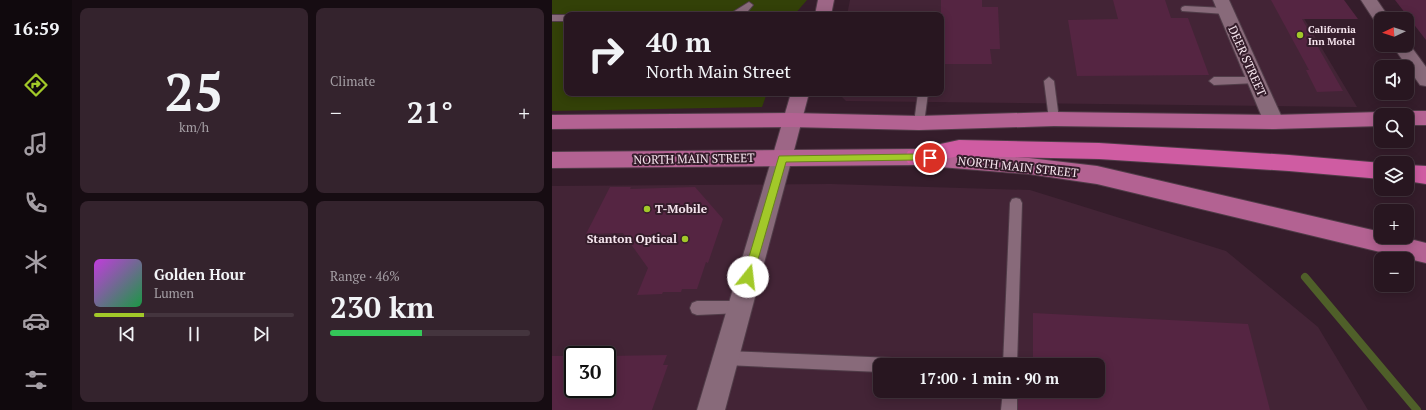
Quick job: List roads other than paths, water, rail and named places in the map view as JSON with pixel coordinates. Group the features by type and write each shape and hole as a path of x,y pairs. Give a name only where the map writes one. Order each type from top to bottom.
{"highway":[{"path":"915,157 959,148 1099,151 1289,163 1374,170"}],"main road":[{"path":"823,12 826,0"},
{"path":"782,158 799,96"},
{"path":"1414,118 1426,118"},
{"path":"552,122 792,120 919,123 1054,119 1274,122 1374,119"},
{"name":"NORTH MAIN STREET","path":"552,160 915,157 1029,166 1097,175 1421,252"}],"street":[{"path":"1369,0 1377,12"},
{"name":"DEER STREET","path":"1223,5 1274,122"},
{"path":"1406,52 1426,80"},
{"path":"711,410 782,158"}],"lane":[{"path":"740,12 749,5"},
{"path":"1185,9 1223,5"},
{"path":"552,18 564,18"},
{"path":"1214,81 1256,80"},
{"path":"1049,81 1054,119"},
{"path":"919,123 923,96"},
{"path":"1010,358 1016,203"},
{"path":"697,308 740,307"},
{"path":"726,358 873,364"},
{"path":"1009,410 1010,398"}],"waterway":[{"path":"1305,277 1417,410"}],"place":[{"name":"California Inn Motel","path":"1300,35"},
{"name":"T-Mobile","path":"647,209"},
{"name":"Stanton Optical","path":"685,239"}]}
